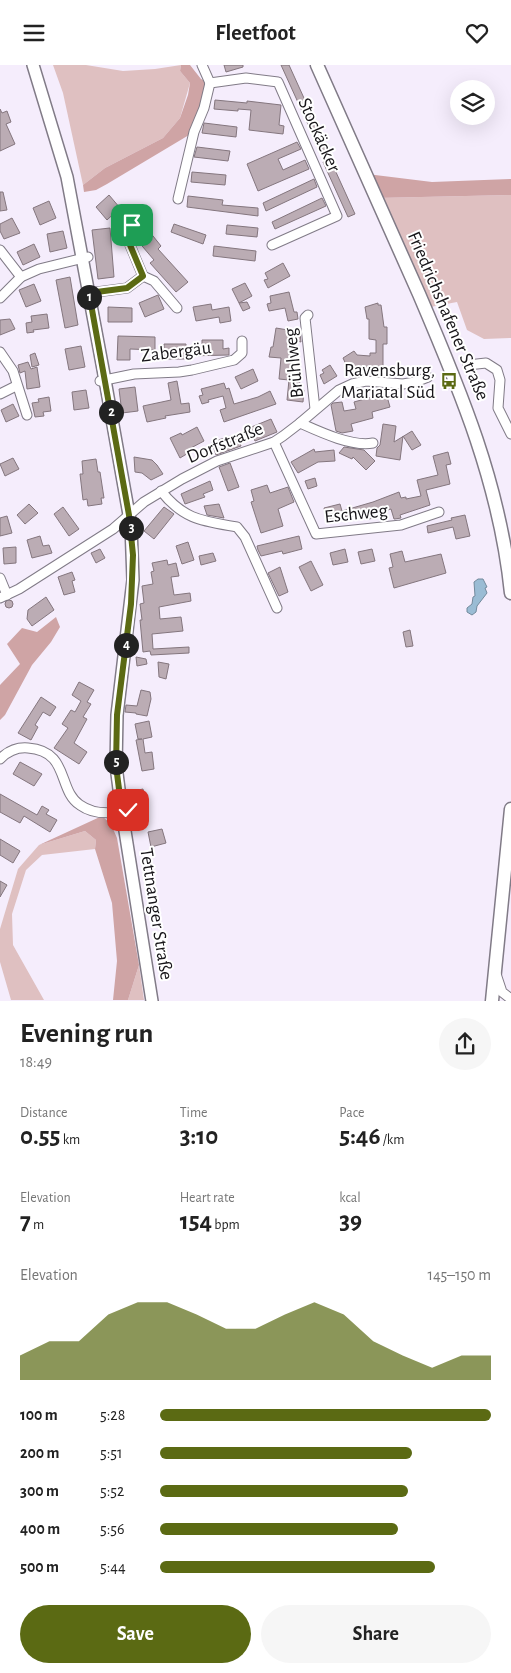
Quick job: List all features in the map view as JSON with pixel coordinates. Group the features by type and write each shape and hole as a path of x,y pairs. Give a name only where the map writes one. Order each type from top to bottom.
{"main road":[{"name":"Friedrichshafener Straße","path":"317,65 367,174 466,406 495,501 504,540 511,593"},
{"path":"492,1001 511,809"}],"street":[{"name":"Tettnanger Straße","path":"33,65 64,164 85,258 103,380 129,515 133,555 133,580 117,715 116,766 125,811 152,1001"},
{"path":"178,199 185,175 189,150 210,83 202,65"},
{"name":"Stockäcker","path":"210,83 246,78 278,82 337,217 272,245"},
{"path":"132,225 130,245 143,276 154,281 177,308"},
{"path":"0,250 21,277"},
{"path":"0,298 21,277 39,269 85,258"},
{"path":"89,293 127,288 143,276"},
{"name":"Brühlweg","path":"308,315 304,318 316,409"},
{"name":"Zabergäu","path":"103,380 134,374 185,371 234,361 242,353 242,341"},
{"path":"0,353 13,371 16,386 27,415"},
{"path":"468,365 486,363 497,370 500,380 498,408 511,433"},
{"name":"Dorfstraße","path":"3,596 19,589 105,534 144,502 161,491 217,461 274,442 339,390 352,384 366,381 403,384 428,377"},
{"path":"0,394 16,386"},
{"path":"300,423 321,432 363,445 373,443"},
{"name":"Eschweg","path":"274,442 316,535 401,525 439,512"},
{"path":"161,491 179,511 201,521 237,527 245,537 277,608"},
{"path":"0,578 3,596"},
{"path":"0,759 17,747 41,750 51,756 59,767 72,796 79,805 107,814 125,811"},
{"path":"495,970 502,992 511,999"}],"shaded area":[{"path":"53,65 86,65 123,71 181,65 180,71 190,83 180,118 163,138 105,168 83,185 63,93"},
{"path":"181,65 190,65 201,79 210,83 194,132 96,190 84,192 83,185 105,168 163,138 180,118 190,83 180,71"},
{"path":"367,174 432,182 511,179 511,195 377,198"},
{"path":"511,195 511,338 484,339 467,330 457,302 425,308 377,198"},
{"path":"56,617 60,627 51,642 32,665 5,715 0,720 0,685 20,664 7,644 22,628 37,632"},
{"path":"102,816 111,824 117,838 139,965 128,1000 113,1000 117,961 112,903 95,849 96,840 85,831 39,845"},
{"path":"85,831 96,840 95,849 42,855 26,870 12,914 13,945 44,1000 11,1000 0,962 0,929 18,869 39,845"},
{"path":"139,965 144,1000 128,1000"}],"water":[{"path":"478,579 483,579 487,587 485,588 487,593 477,606 476,612 472,615 467,612 467,608 472,604 473,597 475,596 474,582"}],"building":[{"path":"224,65 243,65 243,67 226,72"},
{"path":"281,65 289,65 328,151 321,153"},
{"path":"215,100 281,105 279,125 284,126 283,134 249,130 251,110 214,109"},
{"path":"0,109 2,113 7,111 11,122 6,124 15,144 0,151"},
{"path":"204,123 237,127 236,137 202,133"},
{"path":"297,142 301,149 278,159 283,170 305,160 309,169 258,191 247,164"},
{"path":"197,147 230,151 228,161 194,157"},
{"path":"330,159 355,214 348,217 323,162"},
{"path":"192,172 226,175 225,185 191,182"},
{"path":"314,179 317,187 266,211 263,203"},
{"path":"0,192 3,192 7,210 0,211"},
{"path":"109,195 120,208 107,220 96,207"},
{"path":"188,196 223,200 222,205 258,208 258,216 187,207"},
{"path":"322,198 326,206 275,229 272,222"},
{"path":"49,201 56,218 40,225 33,208"},
{"path":"12,218 20,233 4,239 0,231 0,224"},
{"path":"174,224 206,235 203,244 171,232"},
{"path":"227,225 258,228 257,237 226,234"},
{"path":"110,228 114,277 98,279 92,230"},
{"path":"63,231 67,248 50,252 47,234"},
{"path":"149,231 161,246 158,249 188,282 176,292 150,263 154,260 137,240"},
{"path":"34,244 40,257 23,265 17,252"},
{"path":"214,246 256,251 255,261 213,256"},
{"path":"283,263 290,276 268,288 264,280 268,279 265,273"},
{"path":"70,277 78,325 65,328 56,280"},
{"path":"245,283 252,296 239,303 232,289"},
{"path":"34,284 41,301 26,307 19,290"},
{"path":"289,292 294,312 297,312 298,319 288,321 285,308 269,311 267,304 271,303 270,296"},
{"path":"158,295 164,309 145,317 139,303"},
{"path":"247,302 250,308 243,311 239,303"},
{"path":"378,303 378,305 381,305 384,327 387,327 387,344 383,344 383,367 375,367 375,374 368,374 368,370 349,371 343,358 354,351 357,355 370,356 370,353 376,353 376,340 369,339 369,319 367,319 365,307"},
{"path":"211,304 212,310 229,307 231,321 220,323 219,317 196,321 193,307"},
{"path":"108,307 132,308 132,322 108,322"},
{"path":"47,314 49,328 33,330 34,332 27,333 26,323 32,322 31,316"},
{"path":"10,319 15,329 0,335 0,320"},
{"path":"276,328 300,332 301,342 297,341 293,369 301,370 299,389 304,390 303,402 287,400 289,380 279,379 281,358 269,357 271,347 273,347"},
{"path":"118,336 155,337 155,350 130,349 130,360 117,360"},
{"path":"202,340 223,340 223,349 229,348 229,355 186,356 185,359 164,359 164,344 186,344 186,349 202,349"},
{"path":"81,346 85,367 69,370 65,349"},
{"path":"35,353 39,365 32,367 30,355"},
{"path":"28,362 31,369 37,367 40,387 27,389 25,371 20,373 18,365"},
{"path":"330,365 337,376 324,384 320,375 324,373 322,370"},
{"path":"253,369 258,381 241,389 235,377"},
{"path":"177,381 181,404 189,403 190,412 165,416 166,418 147,422 143,406 171,400 168,383"},
{"path":"224,383 226,389 229,388 234,404 258,397 270,391 276,404 224,422 220,410 226,408 223,396 208,400 209,402 202,404 199,396 203,395 201,389"},
{"path":"135,387 138,411 122,413 119,389"},
{"path":"86,390 89,408 74,410 72,392"},
{"path":"386,393 390,407 372,412 373,418 351,424 353,431 342,433 336,431 331,405 333,403 342,402 344,411 356,409 354,402"},
{"path":"49,397 51,411 43,412 44,416 35,417 32,403 39,402 38,399"},
{"path":"13,404 19,416 6,422 1,410"},
{"path":"271,419 277,432 255,441 249,428"},
{"path":"383,424 396,426 394,442 403,437 400,460 376,456 377,448 380,445"},
{"path":"197,427 204,441 189,449 190,452 180,458 170,438 181,433 182,435"},
{"path":"412,431 421,445 412,450 403,436"},
{"path":"237,434 241,446 216,455 212,442"},
{"path":"344,447 364,450 375,461 366,470 353,457 352,459 339,453"},
{"path":"314,449 315,452 334,450 335,461 318,462 298,473 291,462"},
{"path":"448,452 451,464 446,465 450,484 426,490 430,505 400,515 401,518 395,519 391,509 377,513 378,517 369,519 368,514 353,517 352,515 327,521 324,508 340,504 342,511 399,492 401,498 406,497 406,499 421,496 417,480 438,475 433,456"},
{"path":"134,457 152,460 163,474 151,480 142,473 135,472"},
{"path":"13,458 19,469 5,476 0,464"},
{"path":"96,459 104,498 101,498 102,504 88,506 87,499 83,500 80,474 83,474 82,461"},
{"path":"230,463 239,487 228,491 219,467"},
{"path":"315,478 317,486 308,489 305,481"},
{"path":"210,481 213,490 203,494 205,497 185,504 181,494"},
{"path":"267,485 270,493 288,487 294,502 278,509 283,526 261,533 251,502 254,501 251,490"},
{"path":"29,504 38,513 25,524 17,515"},
{"path":"219,504 224,518 207,515 204,506"},
{"path":"63,507 79,529 69,536 54,514"},
{"path":"164,507 174,514 154,539 144,531"},
{"path":"465,515 470,536 456,539 453,527 428,533 427,526"},
{"path":"7,516 12,533 0,536 0,518"},
{"path":"40,536 43,546 49,545 52,553 32,558 27,540"},
{"path":"299,536 302,549 283,554 282,551 261,556 258,550 257,546"},
{"path":"188,542 194,560 182,564 176,546"},
{"path":"16,547 16,563 4,564 3,548"},
{"path":"100,549 105,558 96,563 91,553"},
{"path":"345,549 348,562 333,565 330,553"},
{"path":"372,549 375,561 361,564 358,552"},
{"path":"402,551 405,562 441,554 446,573 394,588 389,568 393,567 390,554"},
{"path":"213,553 216,561 201,565 199,556"},
{"path":"167,560 168,565 176,563 179,576 171,577 174,595 190,593 191,601 159,607 160,619 181,617 183,631 152,634 153,649 189,647 189,653 151,655 150,651 143,652 140,620 142,620 140,604 144,603 142,586 153,584 151,572 154,571 152,563"},
{"path":"311,561 323,585 311,591 299,567"},
{"path":"280,567 288,592 279,596 268,573"},
{"path":"72,572 75,580 72,581 75,592 64,595 58,577"},
{"path":"46,597 54,610 32,626 27,619 28,610"},
{"path":"9,600 13,604 9,608 5,604"},
{"path":"410,630 413,646 406,647 403,632"},
{"path":"136,657 146,659 147,664 137,666"},
{"path":"158,662 169,664 166,679 159,677"},
{"path":"79,682 94,690 87,702 91,704 83,717 87,719 74,743 87,752 79,764 54,748 68,728 62,724 71,710 75,712 81,701 72,695"},
{"path":"141,690 150,692 151,699 147,716 125,712 126,705 137,706"},
{"path":"41,697 56,707 50,716 43,712 35,725 38,727 31,740 18,733"},
{"path":"149,721 152,737 143,739 145,753 152,752 154,769 142,771 136,740 142,739 138,739 135,724"},
{"path":"20,762 42,774 34,786 13,774"},
{"path":"143,789 148,812 135,815 129,792"},
{"path":"0,794 37,815 42,806 49,810 46,814 57,820 50,832 24,816 20,823 0,812"},
{"path":"162,829 166,843 151,847 148,832"},
{"path":"0,839 20,851 13,863 0,855"},
{"path":"0,881 7,885 0,897"}],"place":[{"name":"Ravensburg, Mariatal Süd","path":"449,381"}],"route":[{"path":"128,810 122,812 116,766 116,743 117,715 133,580 131,526 89,293 127,288 143,276 130,245 132,225"}]}
